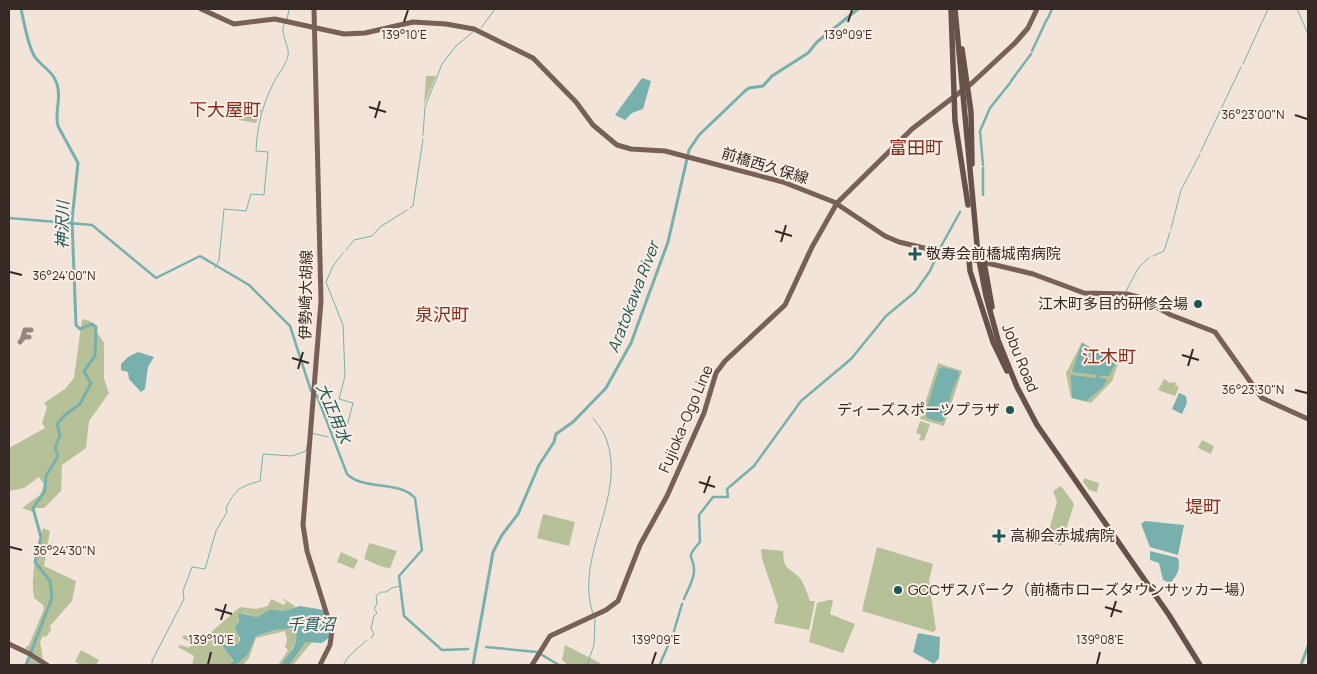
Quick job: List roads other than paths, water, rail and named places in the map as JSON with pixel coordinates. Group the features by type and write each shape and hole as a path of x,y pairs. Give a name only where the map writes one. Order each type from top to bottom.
{"highway":[{"path":"951,9 960,91 971,112 971,207"},
{"path":"955,9 960,91"},
{"name":"Jobu Road","path":"960,91 978,261 988,315 1008,369 1048,448 1157,602 1198,665"},
{"path":"969,259 972,275 993,342 1008,369"},
{"path":"972,275 971,266 978,261"}],"main road":[{"name":"前橋西久保線","path":"201,9 234,24 275,19 314,29 348,34 365,33 400,24 420,22 474,29 533,58 576,102 593,125 616,145 679,155 763,175 837,203 894,240 1036,274 1084,293 1134,295 1171,315 1208,328 1220,337 1262,398 1308,419"},
{"name":"伊勢崎大胡線","path":"314,9 321,295 303,525 308,556 332,628 331,642 320,665"},
{"name":"Fujioka-Ogo Line","path":"532,665 551,635 606,610 619,599 640,545 667,496 704,413 716,373 730,357 785,305 809,254 837,203 912,129 960,91 1021,37 1036,9"},
{"path":"9,644 47,665"}],"water":[{"path":"642,78 651,81 643,109 632,113 625,120 615,115"},
{"path":"1082,343 1115,364 1109,376 1100,376 1100,378 1107,379 1104,386 1086,401 1072,398 1071,375 1096,378 1097,375 1072,372"},
{"path":"138,352 154,357 148,367 145,389 141,392 129,379 128,372 121,370 121,364 128,357"},
{"path":"942,367 958,371 959,375 952,391 944,420 941,422 927,418 925,413 939,369"},
{"path":"1179,393 1186,396 1187,403 1182,414 1172,409"},
{"path":"1145,521 1184,525 1178,555 1150,547 1141,524"},
{"path":"1150,551 1178,558 1178,572 1170,583 1163,580 1159,563 1150,560"},
{"name":"千貫沼","path":"300,606 324,610 330,637 322,643 306,642 289,665 281,665 296,642 296,631 292,628 276,630 256,636 248,654 238,663 231,665 233,660 220,643 231,646 239,643 240,638 235,628 239,621 239,613 257,617 271,609 284,611"},
{"path":"918,633 940,637 939,658 934,664 913,652"}],"waterway":[{"name":"神沢川","path":"21,9 30,47 35,57 50,72 57,84 59,95 58,126 78,163 72,220 76,325 80,329 92,324 96,327 95,356 84,371 91,383 80,404 65,415 57,424 60,435 55,448 58,456 46,476 45,491 33,508 41,537 35,562 50,581 52,598 26,665"},
{"path":"287,20 289,9"},
{"path":"481,28 495,9"},
{"name":"Aratokawa River","path":"473,665 493,552 502,535 518,514 539,465 554,442 556,434 573,422 606,388 631,343 668,242 689,150 699,135 745,91 749,88 763,86 772,76 808,53 817,42 858,9"},
{"path":"1048,18 1052,9"},
{"path":"1243,64 1268,9"},
{"path":"1297,9 1308,34"},
{"path":"1032,51 1047,19"},
{"path":"215,268 219,260 224,209 246,211 251,194 264,195 268,152 256,151 258,133 267,97 288,56 283,34 285,23"},
{"path":"423,135 425,107 442,64 456,46 474,31"},
{"path":"1011,81 1031,54"},
{"path":"1201,151 1241,67"},
{"path":"983,165 980,131 990,108 1010,83"},
{"path":"410,208 413,206 423,139"},
{"path":"1171,229 1181,190 1200,154"},
{"path":"983,168 983,195"},
{"path":"346,250 354,240 372,236 380,227 407,210"},
{"path":"939,250 960,212"},
{"name":"大正用水","path":"9,218 92,225 156,278 200,256 249,285 290,326 311,391 317,396 347,474 363,482 400,489 408,492 415,498 422,550 399,576 404,616 442,650 468,649"},
{"path":"1153,256 1164,251 1170,232"},
{"path":"336,436 345,434 353,403 339,399 345,376 343,325 326,282 333,266 343,253"},
{"path":"684,599 694,574 691,555 700,542 699,515 713,497 728,497 727,489 754,466 801,401 851,359 886,316 915,292 930,271 938,253"},
{"path":"1126,291 1139,267 1150,257"},
{"path":"593,418 606,438 611,460 606,504 590,570 589,592 593,614"},
{"path":"311,433 328,437"},
{"path":"152,665 152,661 184,599 183,591 192,567 205,569 216,531 227,512 226,508 239,490 260,481 263,454 292,456 306,451 307,446"},
{"path":"371,638 374,634 371,628 374,616 377,613 374,609 377,604 376,596 381,592 386,592 400,586"},
{"path":"674,631 682,604"},
{"path":"587,665 594,645 595,618"},
{"path":"660,664 673,634"},
{"path":"343,665 349,656 367,640"},
{"path":"1301,665 1308,646"},
{"name":"大正用水","path":"486,647 537,652 559,665"}],"place":[{"name":"敬寿会前橋城南病院","path":"915,254"},
{"name":"江木町多目的研修会場","path":"1198,304"},
{"name":"ディーズスポーツプラザ","path":"1010,410"},
{"name":"高柳会赤城病院","path":"999,536"},
{"name":"GCCザスパーク（前橋市ローズタウンサッカー場）","path":"898,590"}],"district":[{"name":"下大屋町","path":"225,110"},
{"name":"富田町","path":"916,148"},
{"name":"泉沢町","path":"442,315"},
{"name":"江木町","path":"1109,357"},
{"name":"堤町","path":"1203,507"}]}
